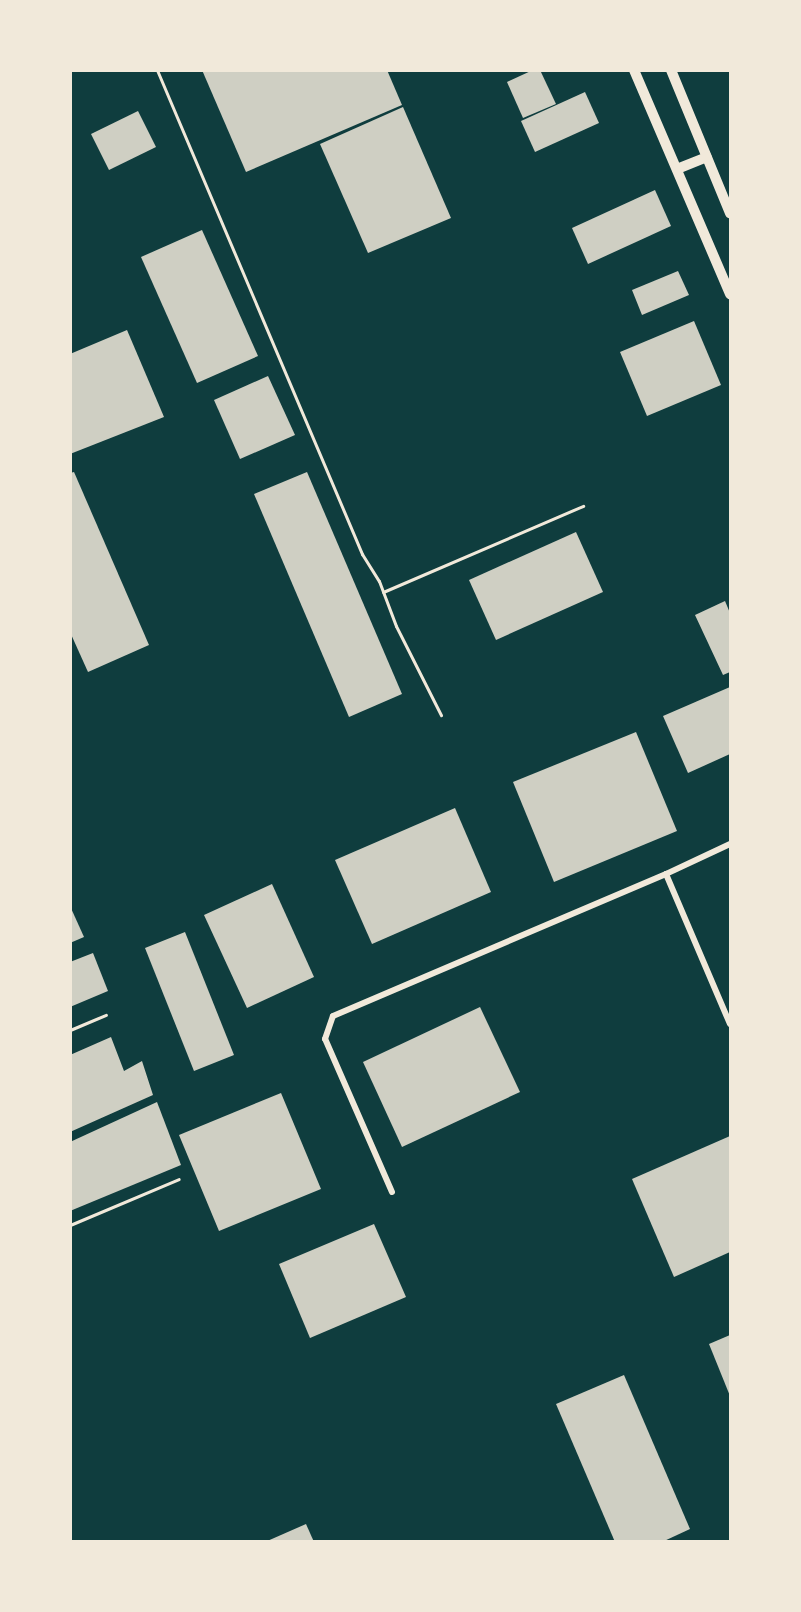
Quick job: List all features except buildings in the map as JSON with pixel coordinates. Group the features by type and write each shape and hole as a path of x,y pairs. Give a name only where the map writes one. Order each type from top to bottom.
{"main road":[{"path":"634,70 730,294"},
{"path":"671,70 730,213"},
{"path":"677,169 707,157"}],"street":[{"path":"392,1192 325,1039 333,1016 666,874 730,844"},
{"path":"666,874 730,1024"}],"lane":[{"path":"157,70 363,554 441,715"},
{"path":"383,592 583,506"},
{"path":"70,1030 106,1015"},
{"path":"70,1225 179,1179"}]}
